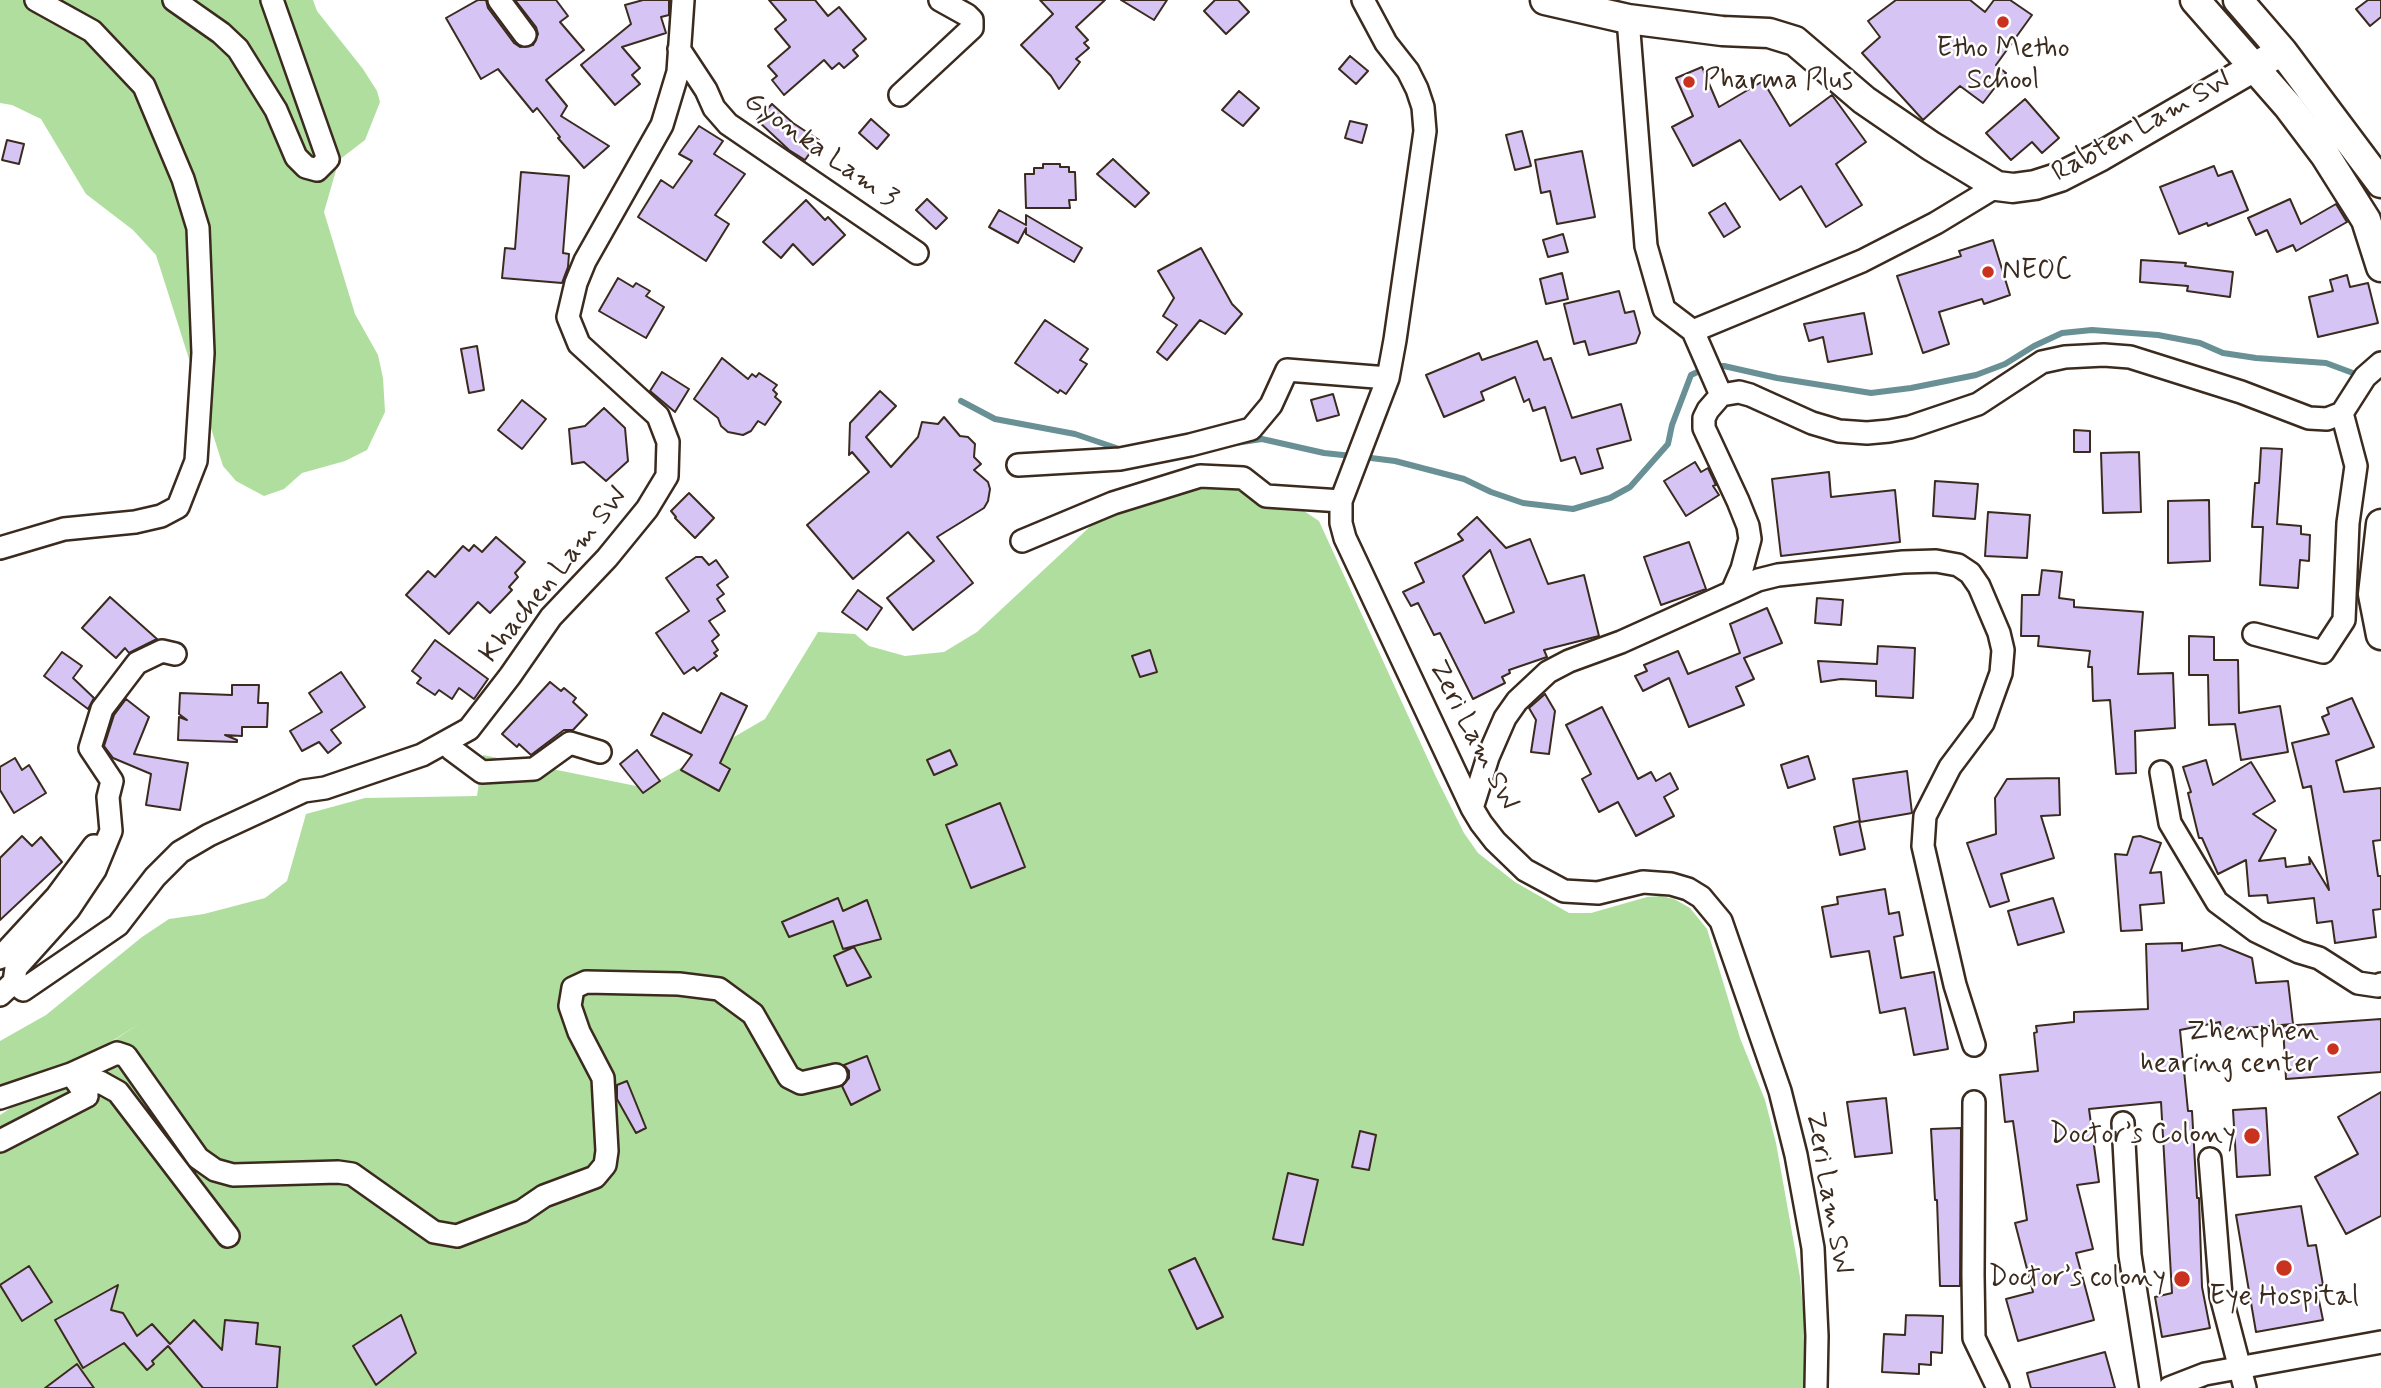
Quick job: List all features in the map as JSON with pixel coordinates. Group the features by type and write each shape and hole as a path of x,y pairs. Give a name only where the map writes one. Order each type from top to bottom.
{"main road":[{"path":"1545,0 1629,19 1722,31 1769,33 1795,41 1864,100 1930,146 1997,186"},
{"path":"2195,0 2254,66 2325,155 2366,220 2381,267"},
{"path":"2238,0 2282,51 2381,183"},
{"name":"Rabten Lam SW","path":"1997,186 2014,188 2035,185 2060,177 2130,140 2282,51"},
{"path":"2381,524 2373,594 2381,635"}],"street":[{"path":"0,548 64,529 135,522 161,516 178,507 196,461 203,353 198,228 183,179 144,86 92,31 36,0"},
{"path":"174,0 221,33 238,50 276,110 296,157 306,167 317,170 328,159 272,0"},
{"path":"499,0 525,35"},
{"name":"Khachen Lam SW","path":"7,988 23,990 118,925 155,877 180,852 209,835 304,791 325,788 422,755 469,729 551,617 607,558 647,509 667,476 668,442 658,416 579,344 568,317 576,283 585,261 662,125 678,72 683,0"},
{"path":"900,95 972,29 972,20 967,15 940,0"},
{"name":"Zeri Lam SW","path":"1363,0 1386,43 1408,71 1417,89 1423,107 1425,131 1388,378 1341,501 1341,523 1350,552 1472,808 1488,832 1525,870 1564,891 1598,893 1643,882 1671,884 1688,889 1701,897 1721,921 1773,1069 1796,1155 1812,1248 1817,1336 1816,1388"},
{"path":"1629,19 1646,246 1664,309 1697,340 1717,386 1704,418 1704,428 1748,526 1749,539 1742,569 1732,592"},
{"name":"Gyonka Lam 3","path":"679,50 728,124 917,253"},
{"path":"1697,340 1862,261 1936,223 1997,186"},
{"path":"1717,386 1750,395 1812,423 1839,431 1867,433 1889,431 1930,421 1978,404 2042,362 2065,357 2104,355 2130,357 2241,392 2309,418 2327,419 2342,413 2365,377 2381,363"},
{"path":"1018,465 1120,459 1251,429 1271,405 1287,370 1388,378"},
{"path":"2254,634 2323,652 2344,620 2348,523 2356,466 2342,413"},
{"path":"1022,541 1113,503 1200,476 1243,478 1266,496 1341,501"},
{"path":"1472,808 1488,757 1505,718 1517,701 1548,672 1569,660 1621,642 1758,580 1778,575 1903,562 1936,561 1958,565 1970,573 1979,586 1999,633 2003,650 2001,673 1983,723 1950,767 1925,816 1923,846 1955,985 1973,1045"},
{"path":"7,988 16,968 69,909 95,870 111,831 108,797 112,781 90,748 102,709 137,663 162,651 175,654"},
{"path":"449,742 451,749 482,772 534,769 570,743 600,752"},
{"path":"2161,772 2170,823 2217,902 2256,931 2299,952 2319,958 2358,983 2378,986 2381,984"},
{"path":"0,958 57,897 94,846 104,848"},
{"path":"76,1080 117,1053 126,1056 198,1158 215,1170 233,1175 338,1172 352,1174 434,1232 457,1236 522,1211 544,1196 595,1177 605,1165 607,1151 603,1078 579,1032 570,1006 573,988 586,982 679,984 719,989 754,1014 789,1077 802,1083 836,1074"},
{"path":"0,1141 87,1096 76,1080"},
{"path":"0,1098 76,1080 100,1082 118,1092 228,1236"},
{"path":"1975,1102 1975,1338 1998,1388"},
{"path":"2123,1123 2130,1255 2151,1388"},
{"path":"2210,1159 2221,1296 2243,1378"},
{"path":"2169,1388 2205,1374 2243,1378 2381,1342"}],"green space":[{"path":"0,0 313,0 317,11 363,69 377,91 380,102 365,140 339,160 324,212 355,314 378,355 383,378 385,412 367,450 345,461 302,473 284,489 264,496 236,481 223,466 156,255 133,230 86,194 41,119 12,105 0,103"},
{"path":"1225,481 1287,507 1301,509 1319,521 1437,779 1464,833 1478,853 1515,882 1569,913 1591,913 1647,897 1661,896 1674,899 1690,908 1707,929 1740,1038 1765,1100 1776,1143 1800,1277 1806,1338 1806,1388 0,1388 0,1115 142,1022 0,1112 0,1041 46,1015 142,937 169,919 204,914 265,898 287,881 306,814 365,798 477,796 483,755 646,788 765,719 818,632 855,634 869,646 905,656 944,652 977,632 1095,522 1129,504 1185,485"}],"building":[{"path":"478,0 486,0 488,8 514,43 520,47 533,45 538,34 536,27 515,0 556,0 568,16 560,22 584,50 546,80 567,106 561,116 609,146 584,168 537,108 533,112 498,69 481,79 446,18"},
{"path":"643,0 669,0 669,15 661,17 666,33 622,47 640,68 632,75 640,84 615,105 581,65 631,24 625,5"},
{"path":"769,0 815,0 828,16 839,7 866,39 853,50 858,56 844,68 839,63 832,69 824,60 784,95 772,80 777,76 768,66 790,47 775,29 786,20"},
{"path":"1040,0 1105,0 1076,27 1088,40 1084,43 1089,48 1076,59 1080,62 1059,89 1051,76 1021,45 1053,14"},
{"path":"1121,0 1167,0 1154,20"},
{"path":"1215,0 1238,0 1249,12 1226,34 1204,11"},
{"path":"1896,0 1970,0 1985,12 1994,0 2010,0 2032,15 1996,65 2006,73 1983,103 1960,86 1923,120 1862,53 1880,37 1868,21"},
{"path":"2368,0 2381,0 2381,17 2370,26 2356,9"},
{"path":"1350,56 1368,71 1356,84 1339,69"},
{"path":"1702,67 1719,107 1763,81 1790,126 1832,95 1866,142 1836,164 1862,205 1826,227 1801,186 1780,200 1740,140 1693,166 1672,127 1693,116 1676,78"},
{"path":"1239,91 1259,108 1243,126 1222,110"},
{"path":"2025,99 2059,138 2042,153 2032,142 2011,160 1986,133"},
{"path":"772,104 793,123 819,140 805,160 789,150 757,120"},
{"path":"871,119 889,135 877,149 859,133"},
{"path":"1350,121 1367,125 1362,143 1345,138"},
{"path":"699,126 723,141 714,154 745,174 715,215 729,224 706,261 638,217 661,180 673,188 692,161 679,154"},
{"path":"1522,131 1531,166 1515,170 1506,135"},
{"path":"7,140 24,144 19,164 2,160"},
{"path":"1582,151 1595,217 1557,224 1550,191 1541,193 1535,160"},
{"path":"1113,159 1149,193 1135,207 1097,174"},
{"path":"1043,164 1060,164 1060,167 1069,167 1069,172 1075,172 1076,200 1069,200 1070,208 1026,208 1025,174 1034,174 1034,168 1043,168"},
{"path":"2214,166 2218,176 2232,171 2248,210 2179,234 2160,187"},
{"path":"521,172 569,176 563,253 569,254 562,283 502,278 505,248 515,249"},
{"path":"927,199 947,218 936,229 916,210"},
{"path":"2290,199 2301,224 2336,204 2347,222 2296,251 2293,245 2277,252 2267,230 2256,235 2248,218"},
{"path":"806,200 825,220 828,217 845,235 813,265 793,244 781,258 763,242"},
{"path":"1725,203 1740,227 1724,237 1709,213"},
{"path":"999,210 1026,225 1026,215 1082,248 1074,262 1026,234 1026,228 1018,243 989,227"},
{"path":"1563,234 1568,252 1548,257 1543,240"},
{"path":"1993,240 2010,295 1984,304 1982,299 1939,312 1949,344 1923,353 1897,276 1961,256 1959,251"},
{"path":"1201,248 1232,304 1242,314 1225,334 1200,320 1167,360 1157,352 1177,325 1163,316 1174,298 1158,271"},
{"path":"2141,260 2186,263 2185,266 2233,272 2230,297 2187,291 2188,286 2140,282"},
{"path":"1562,273 1568,299 1546,304 1540,279"},
{"path":"2347,275 2350,287 2368,283 2378,323 2318,337 2309,297 2333,291 2330,280"},
{"path":"618,278 633,287 636,283 650,291 646,296 664,307 646,338 599,311"},
{"path":"1619,291 1625,313 1634,311 1640,333 1636,343 1589,355 1585,341 1574,344 1564,304"},
{"path":"1864,313 1872,354 1828,362 1823,337 1809,341 1804,324"},
{"path":"1045,320 1088,349 1080,360 1087,364 1066,394 1060,390 1058,393 1015,363"},
{"path":"1537,341 1544,360 1551,358 1572,418 1621,404 1631,440 1597,449 1603,468 1581,474 1575,457 1561,461 1545,407 1533,411 1529,399 1524,402 1515,377 1481,392 1484,400 1444,417 1426,375 1479,353 1482,360"},
{"path":"477,346 484,390 469,393 461,349"},
{"path":"722,358 748,379 752,374 756,377 759,373 777,385 773,390 777,394 775,397 781,402 765,425 758,421 751,431 743,435 728,432 721,426 718,418 694,399"},
{"path":"662,372 689,389 675,412 650,391"},
{"path":"880,391 896,406 866,437 891,467 918,437 922,422 938,424 944,417 960,436 968,437 975,444 974,457 981,464 974,470 988,482 990,489 984,508 937,537 973,583 913,630 887,598 934,561 908,532 853,579 807,525 869,472 852,452 849,455 850,423"},
{"path":"1333,394 1339,415 1317,421 1311,400"},
{"path":"522,400 546,419 522,449 498,430"},
{"path":"604,408 625,428 628,461 606,481 584,462 572,464 569,429 585,426"},
{"path":"2074,430 2090,431 2090,452 2074,452"},
{"path":"2261,448 2282,449 2277,524 2301,526 2301,534 2310,535 2309,561 2300,560 2298,588 2260,585 2263,527 2252,527"},
{"path":"2139,452 2141,512 2103,513 2101,453"},
{"path":"1695,462 1701,472 1708,468 1716,485 1713,486 1719,495 1686,516 1664,481"},
{"path":"1829,472 1831,497 1895,490 1900,542 1781,556 1772,479"},
{"path":"1935,481 1978,484 1975,519 1933,516"},
{"path":"689,493 714,518 695,538 671,511"},
{"path":"2209,500 2210,561 2168,563 2168,501"},
{"path":"1988,512 2030,515 2027,558 1985,556"},
{"path":"1477,517 1506,548 1530,539 1548,584 1584,575 1599,636 1544,650 1547,657 1509,670 1510,673 1502,677 1505,683 1473,699 1440,633 1434,635 1418,603 1411,606 1403,592 1424,582 1415,563 1463,540 1458,534","holes":["1490,550 1514,612 1485,623 1463,576"]},
{"path":"496,537 525,562 515,573 518,577 509,587 512,590 490,613 478,602 449,634 406,595 428,571 435,577 463,546 469,551 474,545 482,552"},
{"path":"1689,542 1706,589 1661,605 1644,557"},
{"path":"696,557 702,557 709,565 716,560 728,577 717,585 724,594 717,599 725,611 709,621 719,635 712,641 718,650 714,653 717,656 697,671 694,667 684,674 656,633 689,611 666,578"},
{"path":"2042,570 2062,572 2059,598 2074,600 2074,607 2143,612 2138,674 2173,673 2175,728 2135,731 2136,773 2116,774 2110,700 2093,701 2092,667 2088,667 2090,651 2038,646 2039,636 2021,636 2022,595 2039,595"},
{"path":"858,590 882,608 867,630 842,612"},
{"path":"110,597 157,639 129,653 125,648 116,658 82,628"},
{"path":"1817,598 1843,600 1841,625 1815,623"},
{"path":"1767,608 1782,643 1744,658 1754,679 1736,687 1744,705 1689,727 1669,678 1643,691 1635,676 1647,671 1644,665 1678,651 1688,674 1740,653 1730,624"},
{"path":"2189,636 2214,637 2214,660 2238,660 2239,713 2280,706 2288,752 2241,760 2235,724 2209,725 2208,675 2189,675"},
{"path":"435,640 488,679 474,699 459,688 452,699 439,690 435,695 417,683 421,678 412,671"},
{"path":"1878,646 1915,648 1913,698 1876,696 1876,681 1841,679 1821,682 1818,661 1877,664"},
{"path":"1150,650 1157,672 1140,677 1132,656"},
{"path":"62,652 82,666 73,678 94,698 88,709 44,676"},
{"path":"341,672 365,707 331,730 341,743 328,753 319,742 302,751 290,731 322,712 309,693"},
{"path":"550,682 561,691 564,688 576,698 573,702 587,715 573,730 564,730 531,755 502,734"},
{"path":"232,685 259,685 258,703 268,703 267,727 242,727 242,736 225,735 237,742 178,740 179,717 187,720 179,714 180,693 232,695"},
{"path":"721,693 747,706 720,763 730,769 719,791 681,770 692,755 651,735 663,713 701,733"},
{"path":"1545,694 1555,711 1549,754 1531,752 1536,720 1529,708"},
{"path":"2352,698 2374,747 2336,761 2344,792 2381,788 2381,840 2373,841 2378,876 2381,876 2381,909 2373,910 2376,937 2335,943 2332,921 2317,923 2314,898 2268,903 2267,895 2249,896 2246,860 2218,874 2202,838 2199,838 2188,793 2191,792 2183,767 2206,760 2213,785 2251,762 2275,801 2253,814 2276,830 2259,861 2285,858 2286,867 2310,864 2309,857 2329,890 2311,786 2303,788 2292,743 2329,734 2322,717 2329,714 2327,708"},
{"path":"126,699 149,717 134,754 188,763 180,810 146,805 151,774 113,758 104,746 114,715"},
{"path":"1602,707 1638,779 1651,772 1656,781 1670,773 1678,789 1664,797 1674,816 1636,836 1618,802 1599,812 1582,779 1591,774 1566,725"},
{"path":"637,750 660,781 643,793 620,764"},
{"path":"950,750 957,765 934,775 927,760"},
{"path":"1808,756 1815,779 1788,788 1781,765"},
{"path":"15,758 22,770 29,765 46,793 14,813 0,790 0,767"},
{"path":"1907,771 1912,813 1860,822 1853,779"},
{"path":"2059,778 2060,815 2041,816 2054,858 2001,874 2009,901 1990,907 1967,843 1996,834 1995,798 2007,779"},
{"path":"1000,803 1025,867 971,888 946,825"},
{"path":"1859,821 1865,849 1840,855 1834,827"},
{"path":"22,836 32,846 41,837 62,862 0,920 0,858"},
{"path":"2140,836 2161,843 2150,873 2161,872 2164,903 2140,905 2142,930 2121,931 2115,854 2127,855 2133,837"},
{"path":"1885,889 1889,914 1899,912 1903,935 1894,937 1901,978 1934,972 1948,1049 1914,1055 1905,1008 1880,1013 1869,951 1831,957 1822,907 1838,904 1837,897"},
{"path":"838,898 843,911 867,900 881,939 843,949 833,921 789,937 782,922"},
{"path":"2053,898 2064,932 2018,945 2008,911"},
{"path":"2182,943 2182,951 2220,945 2252,958 2256,983 2288,981 2293,1024 2221,1030 2220,1022 2180,1030 2188,1111 2192,1111 2202,1287 2210,1328 2162,1337 2155,1297 2172,1293 2161,1102 2089,1109 2099,1182 2077,1185 2093,1249 2076,1253 2094,1320 2018,1341 2006,1299 2033,1292 2015,1223 2027,1220 2013,1121 2005,1122 2000,1075 2038,1071 2034,1033 2037,1032 2036,1026 2074,1022 2074,1012 2148,1009 2146,944"},
{"path":"854,947 871,977 847,986 834,956"},
{"name":"Zhenphen hearing center","path":"2381,1019 2381,1072 2286,1079 2283,1026"},
{"path":"867,1056 880,1090 851,1105 842,1086 849,1078 849,1071 844,1065"},
{"path":"627,1081 646,1128 636,1133 617,1099 617,1085"},
{"path":"2381,1092 2381,1216 2346,1234 2315,1177 2358,1154 2338,1117"},
{"path":"1886,1098 1892,1153 1855,1157 1847,1102"},
{"path":"2266,1108 2270,1175 2237,1177 2233,1110"},
{"path":"1961,1128 1960,1286 1940,1286 1931,1129"},
{"path":"1360,1131 1376,1135 1369,1170 1352,1167"},
{"path":"1288,1173 1318,1180 1303,1245 1273,1239"},
{"path":"2301,1206 2308,1246 2316,1245 2323,1285 2316,1286 2323,1320 2256,1332 2236,1215"},
{"path":"1195,1258 1223,1317 1197,1329 1169,1270"},
{"path":"29,1266 52,1302 22,1321 0,1285"},
{"path":"118,1285 111,1310 123,1313 137,1336 152,1324 170,1344 194,1320 222,1350 225,1320 258,1323 256,1344 280,1347 277,1388 203,1388 168,1346 152,1361 154,1364 147,1370 124,1343 83,1368 55,1320"},
{"path":"401,1315 416,1353 376,1385 353,1346"},
{"path":"1906,1315 1943,1316 1942,1353 1931,1352 1931,1365 1919,1364 1919,1374 1882,1372 1884,1334 1905,1335"},
{"path":"2105,1352 2115,1388 2031,1388 2027,1373"},
{"path":"77,1364 94,1388 45,1388"}],"waterway":[{"path":"1363,457 1395,461 1464,479 1523,503 1573,509 1610,498 1630,487 1668,444 1672,425 1691,375 1710,366 1724,366 1777,378 1871,393 1976,375 2005,364 2062,333 2092,330 2158,335 2200,343 2223,353 2256,358 2326,363 2361,376"},
{"path":"961,401 995,419 1075,434 1125,451"},
{"path":"1235,443 1262,439 1324,453 1352,456"}],"place":[{"name":"Etho Metho School","path":"2003,22"},
{"name":"Pharma Plus","path":"1689,82"},
{"name":"NEOC","path":"1988,272"},
{"name":"Zhenphen hearing center","path":"2333,1049"},
{"name":"Doctor’s Colony","path":"2252,1136"},
{"name":"Eye Hospital","path":"2284,1268"},
{"name":"Doctor’s colony","path":"2182,1279"}]}
